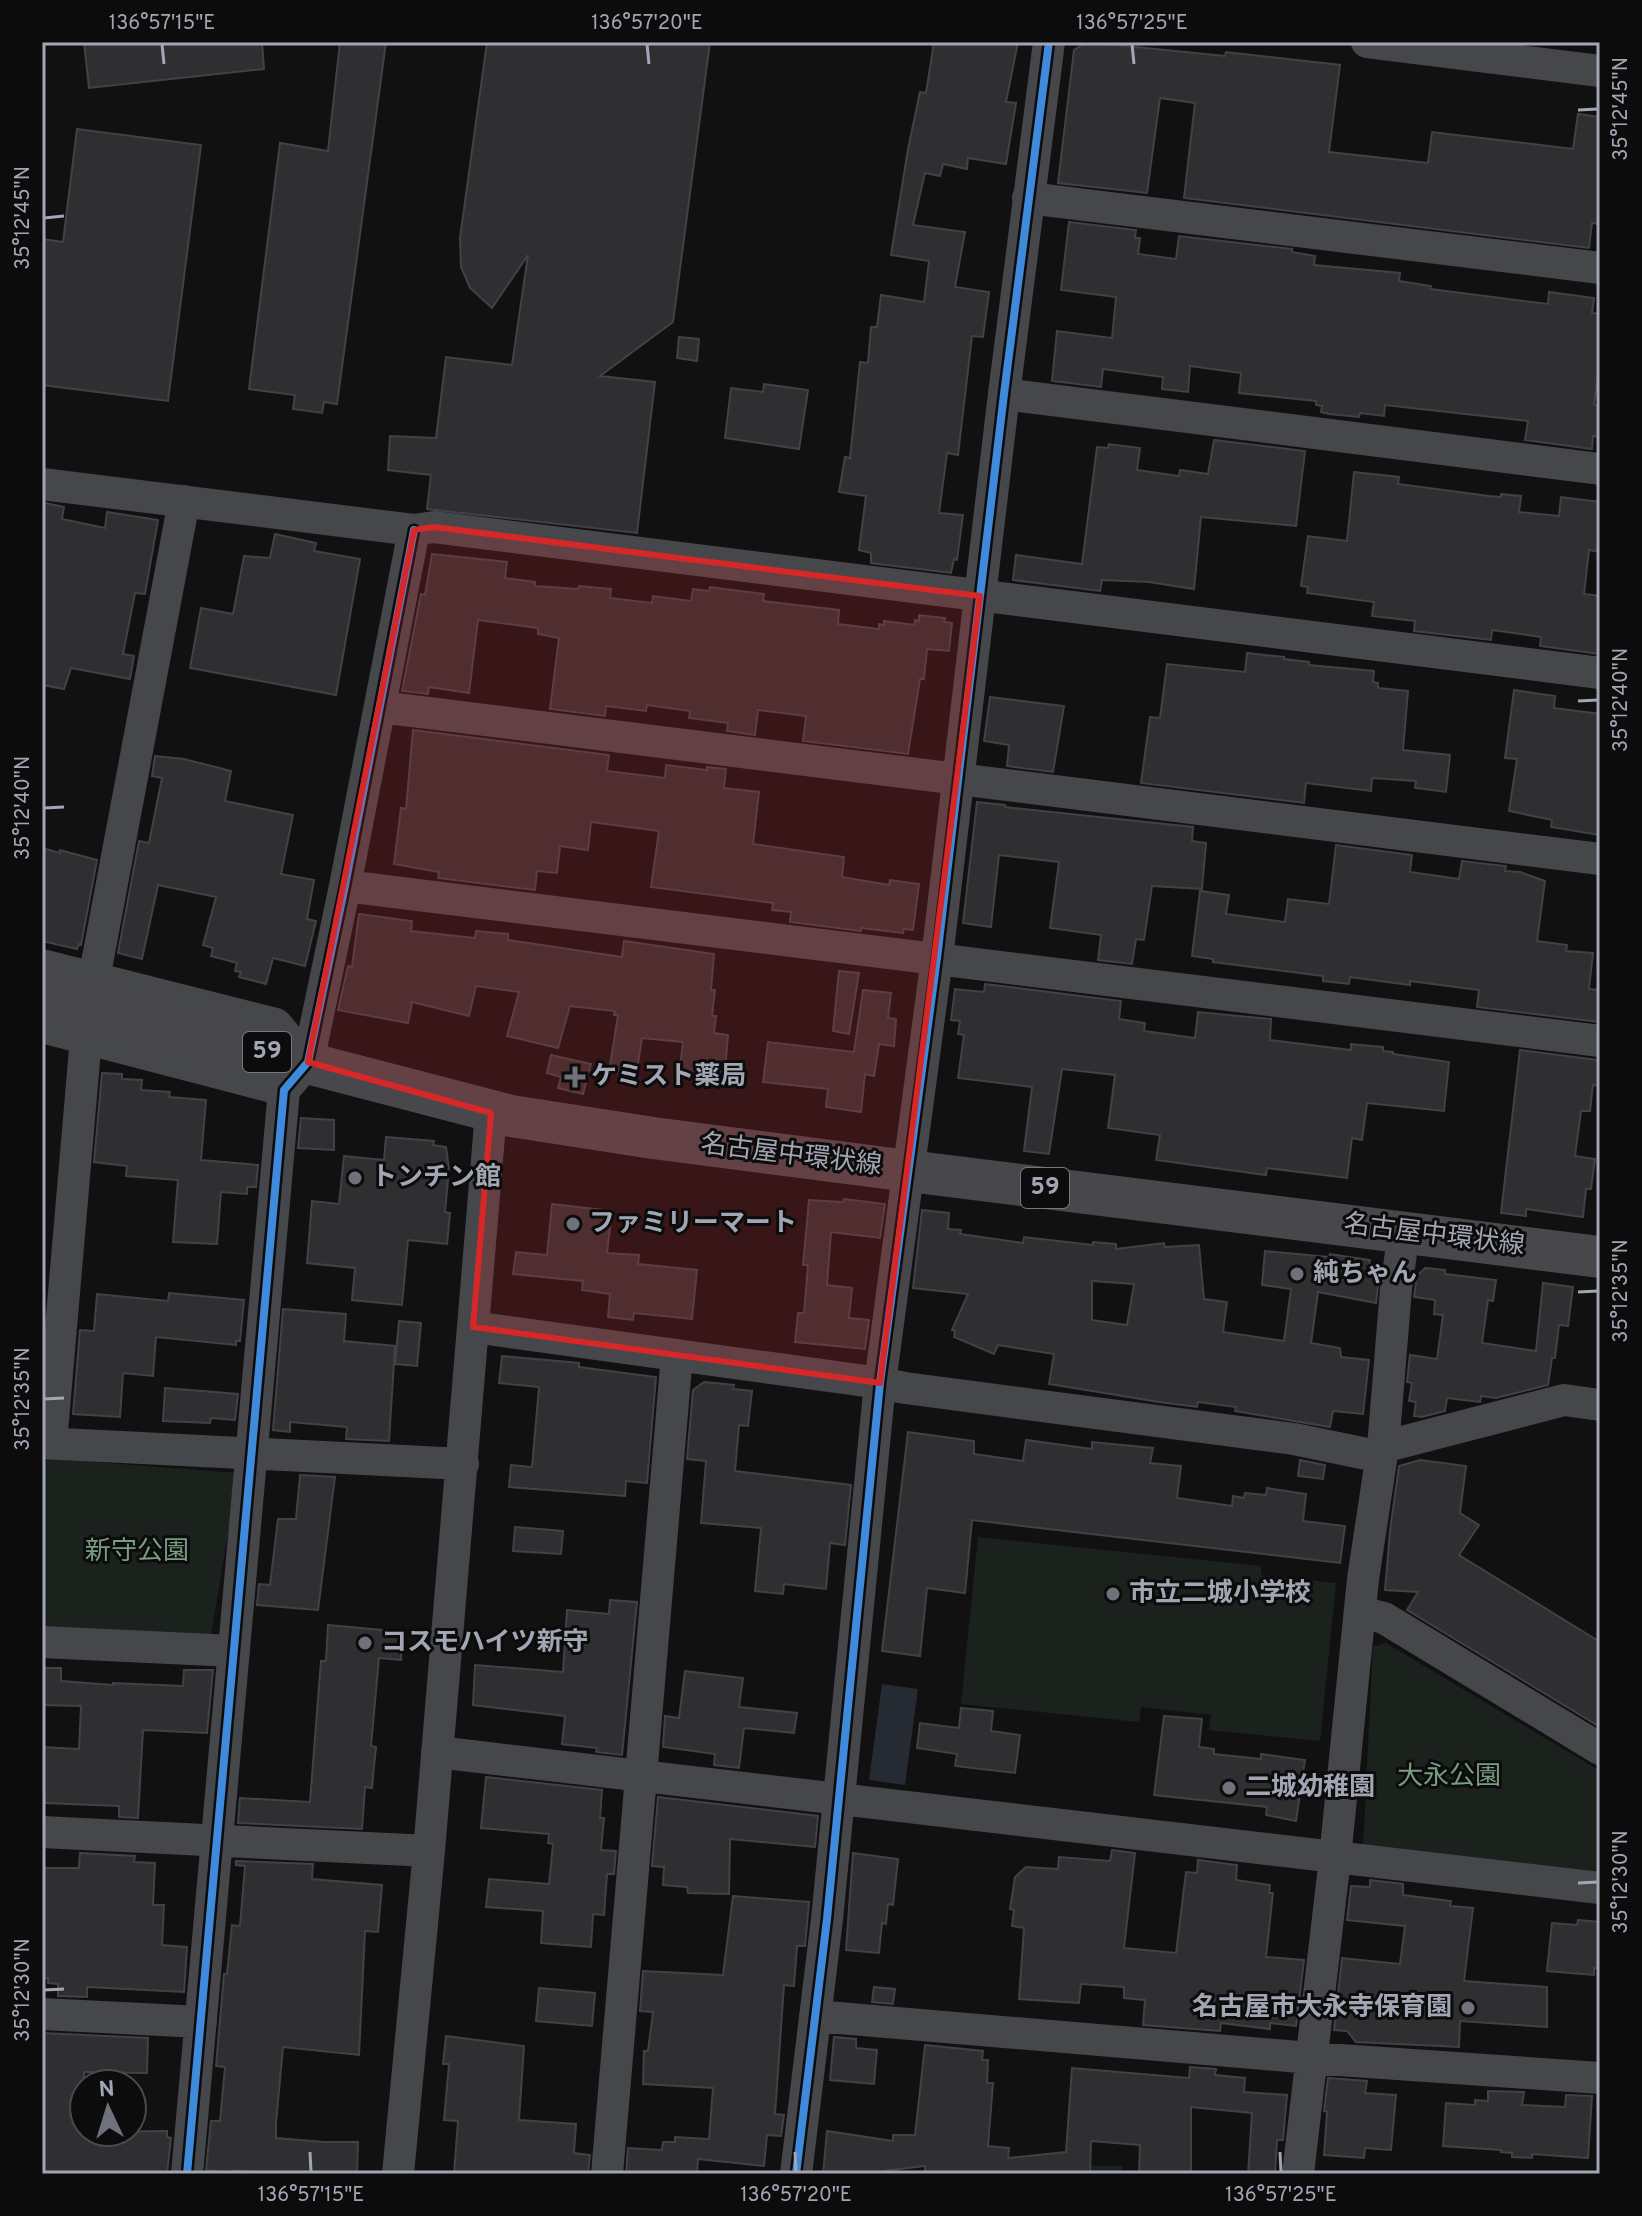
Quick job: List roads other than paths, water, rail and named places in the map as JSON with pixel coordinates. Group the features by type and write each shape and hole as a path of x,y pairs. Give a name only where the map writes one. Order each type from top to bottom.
{"main road":[{"name":"名古屋中環状線","path":"42,994 296,1076 491,1112 653,1138 909,1171 1404,1231 1599,1250"}],"street":[{"path":"796,2174 839,1800 880,1383 937,958 1049,42"},
{"path":"1367,42 1600,71"},
{"path":"1028,198 1600,268"},
{"path":"1004,394 1600,469"},
{"path":"42,484 414,530 434,527 1600,673"},
{"path":"94,979 184,501"},
{"path":"187,2174 251,1455 296,1076 345,886 414,530"},
{"path":"380,707 1600,859"},
{"path":"345,886 1600,1041"},
{"path":"42,965 276,1024 296,1076"},
{"path":"42,1027 86,1038 296,1076"},
{"path":"86,1038 47,1443 463,1464"},
{"path":"398,2174 463,1464 491,1112"},
{"path":"1298,2174 1360,1612 1382,1452 1404,1231"},
{"path":"473,1327 1382,1452 1564,1400 1600,1405"},
{"path":"607,2174 677,1355"},
{"path":"1360,1612 1384,1618 1600,1749"},
{"path":"42,1642 234,1651"},
{"path":"437,1752 1600,1888"},
{"path":"42,1832 429,1851"},
{"path":"42,2014 201,2022"},
{"path":"815,2016 1311,2058 1600,2078"}],"place":[{"name":"ケミスト薬局","path":"575,1077"},
{"name":"トンチン館","path":"355,1178"},
{"name":"ファミリーマート","path":"573,1224"},
{"name":"純ちゃん","path":"1297,1274"},
{"name":"市立二城小学校","path":"1113,1594"},
{"name":"コスモハイツ新守","path":"365,1643"},
{"name":"二城幼稚園","path":"1229,1788"},
{"name":"名古屋市大永寺保育園","path":"1468,2008"}],"park label":[{"name":"新守公園","path":"137,1552"},
{"name":"大永公園","path":"1449,1777"}]}
